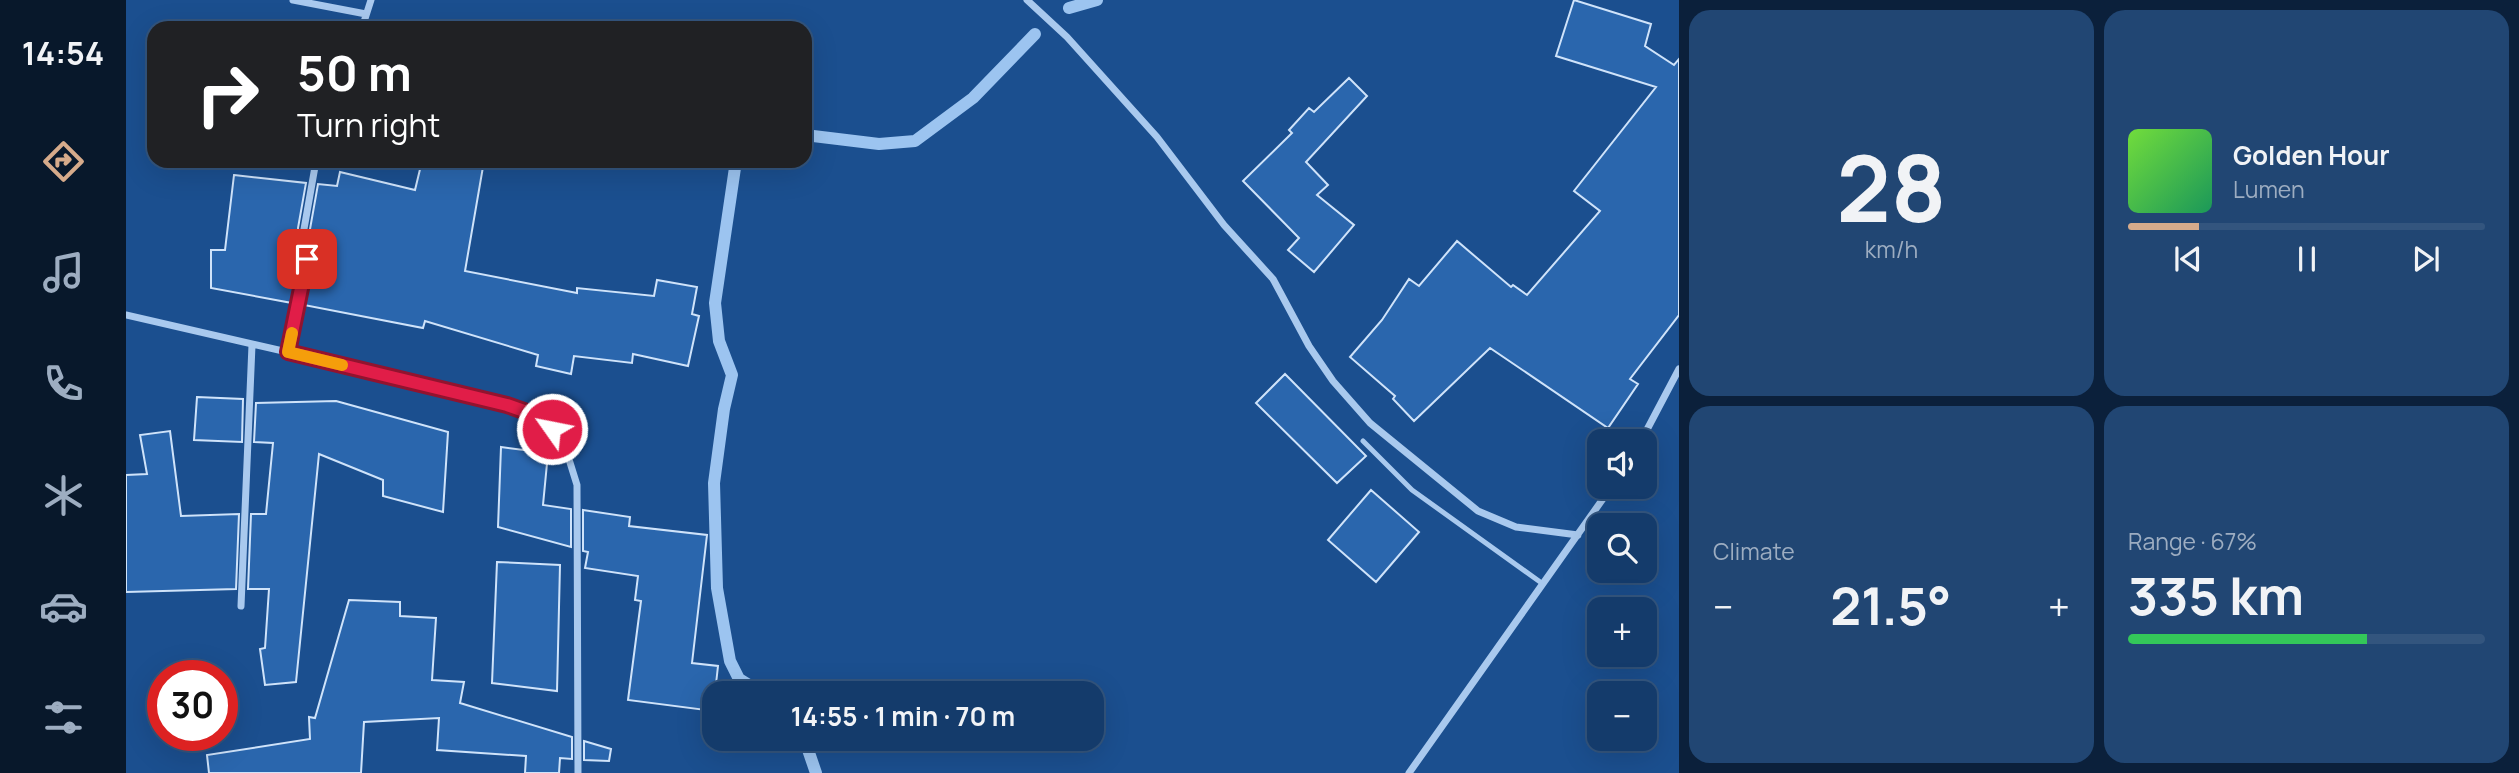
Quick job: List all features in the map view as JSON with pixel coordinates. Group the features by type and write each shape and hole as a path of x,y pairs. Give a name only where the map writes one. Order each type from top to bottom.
{"street":[{"path":"293,0 366,15"},
{"path":"364,21 371,0"},
{"path":"1027,0 1067,37 1157,137 1224,225 1273,279 1308,346 1333,381 1370,423 1478,511 1516,527 1578,535"},
{"path":"288,352 307,259 304,229 315,168"},
{"path":"126,315 507,405 541,417 563,440 577,485 578,773"},
{"path":"241,606 252,345"},
{"path":"1647,429 1679,369"},
{"path":"1409,773 1603,499"}],"lane":[{"path":"1363,440 1412,490 1543,584"}],"building":[{"path":"1574,0 1651,24 1645,46 1674,65 1679,59 1679,315 1630,379 1638,384 1608,428 1490,348 1414,421 1393,399 1395,396 1350,357 1382,320 1409,279 1419,286 1457,241 1511,287 1513,285 1527,295 1600,211 1574,191 1656,87 1556,56"},
{"path":"1349,78 1367,96 1306,162 1328,185 1317,195 1354,225 1314,272 1288,250 1299,238 1243,181 1292,133 1289,130 1309,108 1314,112"},
{"path":"420,168 483,168 465,271 577,293 577,288 654,296 657,280 697,287 692,314 699,316 688,366 633,354 632,363 574,356 571,374 536,366 538,355 425,321 423,328 304,305 313,260 310,229 318,184 337,186 340,172 415,190"},
{"path":"234,175 306,183 298,228 301,259 292,303 211,288 211,250 225,250"},
{"path":"1285,374 1366,456 1337,483 1256,403"},
{"path":"197,397 243,399 242,442 194,440"},
{"path":"336,401 448,432 443,512 383,496 383,480 319,454 296,682 265,685 260,649 265,648 269,589 248,589 251,514 266,514 273,443 254,442 256,403"},
{"path":"170,431 181,516 239,514 236,589 126,592 126,475 147,474 140,435"},
{"path":"501,447 548,453 543,505 571,509 571,547 498,527"},
{"path":"1371,490 1419,532 1376,582 1328,540"},
{"path":"583,510 630,517 629,526 707,535 692,663 718,666 716,681 702,681 702,710 628,700 641,601 635,600 638,576 585,568 588,552 583,551"},
{"path":"497,562 560,565 557,691 492,683"},
{"path":"349,600 400,602 400,616 436,618 432,680 464,682 460,703 572,737 572,759 560,758 559,773 525,773 526,756 437,750 439,718 364,722 361,773 209,773 207,755 310,739 309,717 315,718"},
{"path":"584,741 611,749 609,761 584,760"}],"waterway":[{"path":"1069,8 1097,0"},
{"path":"812,136 879,144 915,141 973,98 1035,34"},
{"path":"735,168 715,303 719,341 732,375 724,409 714,483 717,588 730,661 742,681"},
{"path":"808,751 816,773"}],"slow traffic":[{"path":"292,333 288,352 342,365"}],"route":[{"path":"307,259 288,352 507,405 541,417 552,429"}]}
